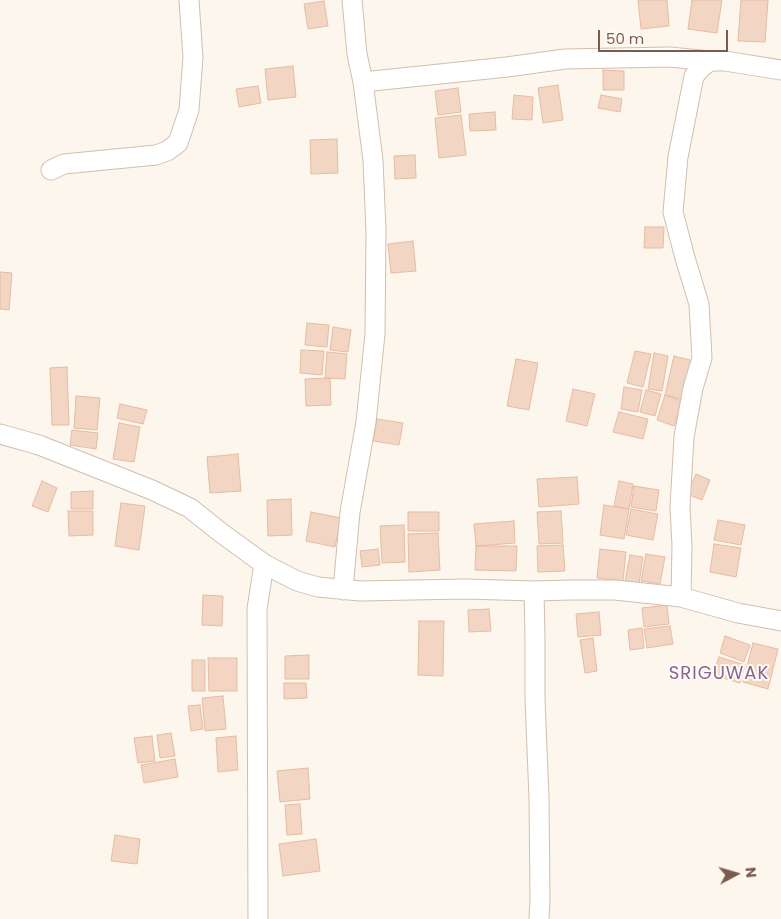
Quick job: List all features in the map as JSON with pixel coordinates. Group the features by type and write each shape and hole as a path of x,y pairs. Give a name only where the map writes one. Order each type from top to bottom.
{"street":[{"path":"51,170 64,164 156,155 167,151 178,143 189,110 193,57 189,0"},
{"path":"343,590 350,512 366,422 375,334 376,231 373,160 352,0"},
{"path":"363,82 565,59 670,56 725,61 781,70"},
{"path":"681,597 682,546 680,507 684,437 702,358 699,304 673,212 678,157 694,76 710,61"},
{"path":"0,434 47,448 152,490 190,508 264,564 297,580 318,587 360,591 465,588 534,591 615,590 681,597 738,613 781,621"},
{"path":"258,919 257,609 264,564"},
{"path":"534,591 535,699 539,798 539,919"}],"building":[{"path":"638,0 667,0 669,26 641,29"},
{"path":"692,0 722,0 717,33 688,29"},
{"path":"741,0 768,0 765,42 738,41"},
{"path":"324,1 328,26 308,29 304,4"},
{"path":"293,66 296,97 268,100 265,69"},
{"path":"603,70 624,71 624,90 603,90"},
{"path":"558,85 563,120 543,123 538,88"},
{"path":"258,86 261,103 239,107 236,89"},
{"path":"458,88 461,112 438,115 435,91"},
{"path":"514,95 533,97 532,120 512,119"},
{"path":"601,95 622,99 620,112 598,108"},
{"path":"495,112 496,130 470,131 469,114"},
{"path":"461,115 466,155 439,158 435,118"},
{"path":"337,139 338,173 311,174 310,140"},
{"path":"415,155 416,178 395,179 394,156"},
{"path":"645,227 664,227 663,248 644,248"},
{"path":"413,241 416,271 391,273 388,244"},
{"path":"0,272 12,273 9,310 0,309"},
{"path":"307,323 329,325 327,347 305,345"},
{"path":"333,327 351,330 348,352 330,350"},
{"path":"301,350 324,351 322,375 300,373"},
{"path":"635,351 651,354 643,387 627,383"},
{"path":"327,352 347,354 345,379 325,378"},
{"path":"654,353 668,356 662,391 648,389"},
{"path":"674,356 694,361 685,400 665,395"},
{"path":"516,359 538,363 529,410 507,406"},
{"path":"67,367 69,425 52,425 50,368"},
{"path":"330,378 331,405 306,406 305,379"},
{"path":"624,387 642,390 638,412 621,409"},
{"path":"573,389 595,394 587,426 566,421"},
{"path":"646,390 661,394 655,416 640,412"},
{"path":"665,395 682,401 674,426 657,420"},
{"path":"76,396 100,398 97,430 74,428"},
{"path":"120,404 147,410 143,424 117,418"},
{"path":"619,412 648,419 643,439 613,432"},
{"path":"377,419 403,423 399,445 373,441"},
{"path":"119,423 140,427 134,462 113,459"},
{"path":"72,430 98,433 96,449 70,445"},
{"path":"238,454 241,491 210,493 207,457"},
{"path":"696,474 710,480 702,500 687,494"},
{"path":"577,477 579,504 539,507 537,479"},
{"path":"42,481 57,488 48,512 32,506"},
{"path":"619,481 633,484 629,509 614,506"},
{"path":"634,486 659,490 656,511 631,507"},
{"path":"93,491 93,509 71,509 71,492"},
{"path":"291,499 292,535 268,536 267,500"},
{"path":"121,503 145,506 139,550 115,546"},
{"path":"604,505 629,509 624,539 600,535"},
{"path":"631,509 658,514 653,540 626,535"},
{"path":"68,511 93,511 93,535 69,536"},
{"path":"561,511 563,543 539,544 537,512"},
{"path":"311,512 341,518 335,547 306,541"},
{"path":"408,512 439,512 439,531 408,531"},
{"path":"718,520 745,525 741,545 714,540"},
{"path":"514,521 515,543 476,546 474,524"},
{"path":"404,525 405,562 382,563 380,526"},
{"path":"438,533 440,570 409,572 408,534"},
{"path":"714,544 741,548 736,577 710,572"},
{"path":"563,545 565,571 538,572 537,546"},
{"path":"476,546 517,546 516,571 475,570"},
{"path":"378,549 380,565 362,567 360,551"},
{"path":"600,549 626,552 623,581 597,578"},
{"path":"646,554 665,557 660,584 641,581"},
{"path":"630,555 643,557 639,583 625,581"},
{"path":"203,595 223,596 222,626 202,625"},
{"path":"667,605 669,624 644,627 642,608"},
{"path":"489,609 491,631 469,632 468,610"},
{"path":"599,612 601,635 578,637 576,614"},
{"path":"419,621 444,621 443,676 418,675"},
{"path":"670,626 673,644 647,648 644,629"},
{"path":"642,628 644,648 630,650 628,630"},
{"path":"725,636 750,645 744,662 720,653"},
{"path":"593,638 597,671 585,673 580,640"},
{"path":"753,643 778,649 768,689 743,682"},
{"path":"309,655 309,679 285,679 285,656"},
{"path":"719,657 745,665 740,683 713,675"},
{"path":"208,658 237,658 237,691 209,691"},
{"path":"192,660 205,660 205,691 192,691"},
{"path":"284,683 306,683 307,698 284,699"},
{"path":"223,696 226,729 205,731 202,698"},
{"path":"200,705 203,729 191,731 188,706"},
{"path":"171,733 175,756 160,758 157,735"},
{"path":"152,736 155,761 138,763 134,738"},
{"path":"236,736 238,770 218,772 216,738"},
{"path":"175,759 178,777 144,783 141,765"},
{"path":"308,768 310,799 280,802 277,771"},
{"path":"300,804 302,834 287,835 285,805"},
{"path":"115,835 140,839 137,864 111,861"},
{"path":"316,839 320,871 283,876 279,844"}],"district":[{"name":"SRIGUWAK","path":"719,674"}]}
